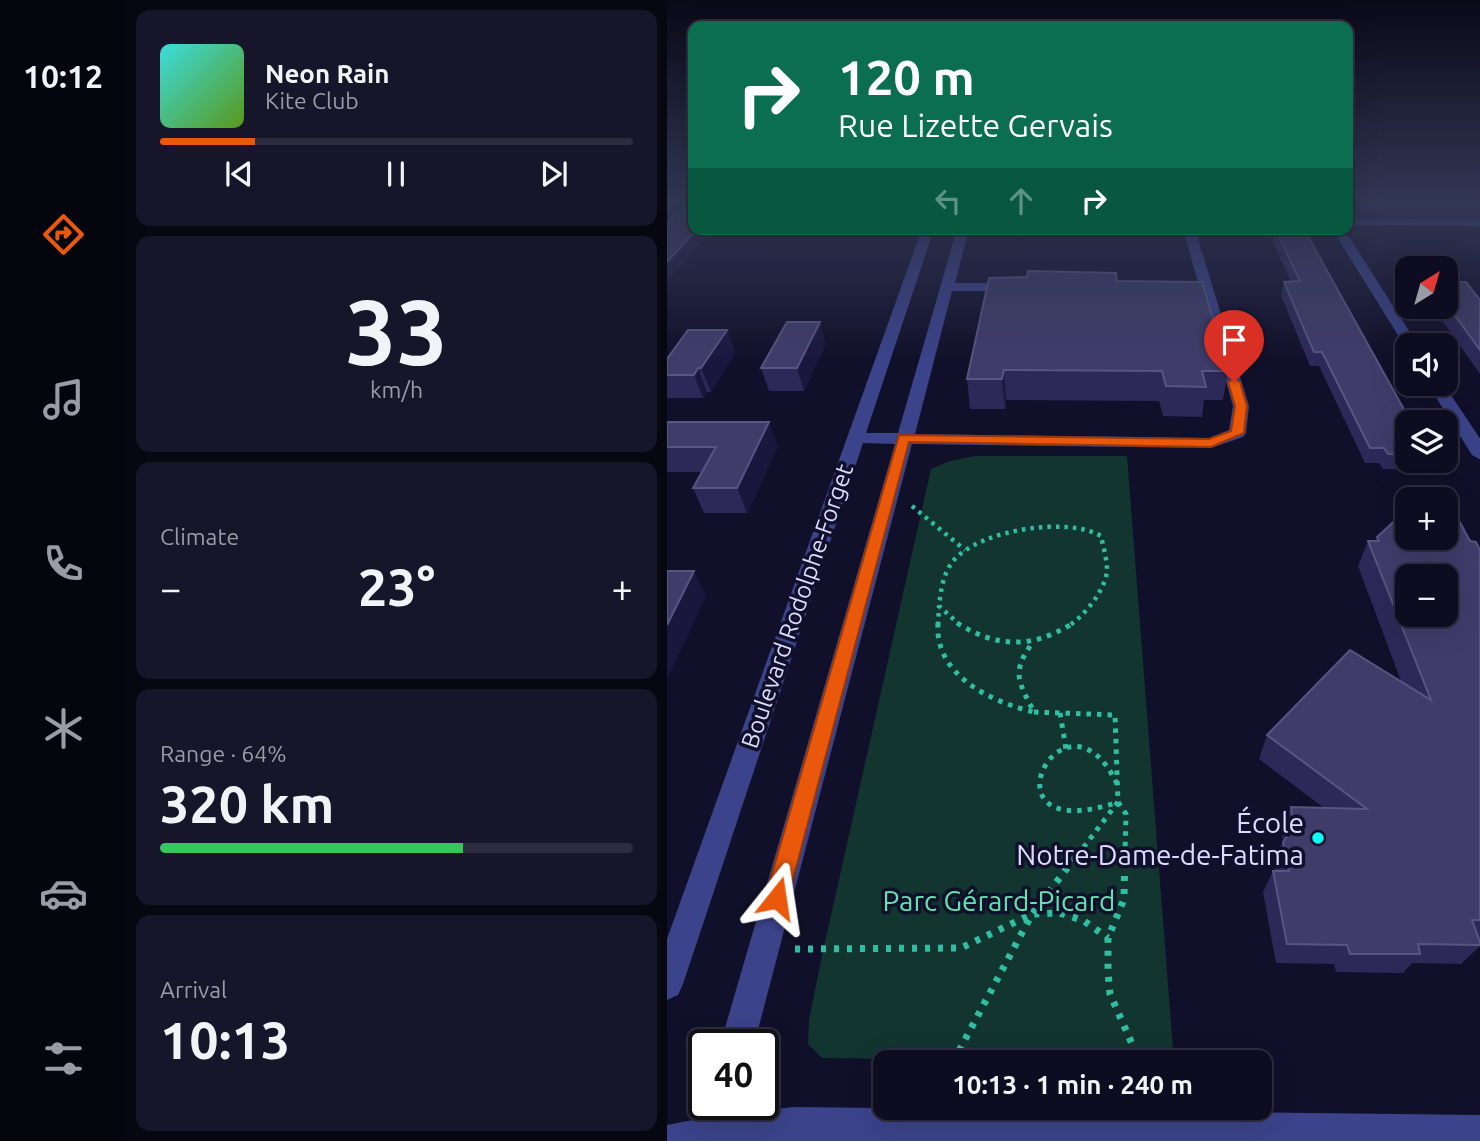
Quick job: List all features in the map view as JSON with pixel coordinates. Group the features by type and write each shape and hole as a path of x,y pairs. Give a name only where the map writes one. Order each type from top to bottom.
{"street":[{"name":"Boulevard Rodolphe-Forget","path":"667,984 919,254"},
{"name":"Boulevard Rodolphe-Forget","path":"741,1029 956,254"},
{"path":"855,438 1211,443 1237,433 1241,406 1204,303 1194,254"},
{"path":"1354,254 1403,333"},
{"path":"946,287 1030,287"},
{"path":"1443,396 1480,455"},
{"path":"673,1141 714,1127 793,1125 1379,1137 1480,1133"}],"path":[{"path":"890,489 965,550"},
{"path":"939,606 955,622 979,637 1009,643 1034,641 1059,632 1079,619 1103,585 1107,569 1101,536 1089,529 1073,527 1032,528 1010,533 965,550 953,561 943,579 939,606 938,641 961,679 984,696 1009,707 1034,712 1115,715 1118,802 1125,814 1124,899 1108,937 1110,994 1135,1050"},
{"path":"1034,641 1018,661 1016,674 1034,712"},
{"path":"1060,713 1066,748"},
{"path":"1117,784 1106,762 1098,754 1075,747 1054,753 1040,770 1038,781 1047,801 1067,813 1079,814 1118,802"},
{"path":"959,1050 1033,914 1118,802"},
{"path":"763,950 961,948 1033,914 1060,913 1085,921 1108,937"}],"green space":[{"name":"Parc Gérard-Picard","path":"975,456 1127,456 1173,1050 873,1050 873,1059 822,1058 808,1044 809,1020 823,951 931,469 950,461"}],"building":[{"path":"1287,254 1318,254 1404,410 1395,410 1395,454 1388,454 1384,448 1370,448 1322,352 1314,352 1284,282 1300,281"},
{"path":"1028,271 1116,273 1117,281 1202,282 1228,371 1202,371 1206,387 1166,386 1162,371 1004,370 1002,379 967,379 989,278 1027,277"},
{"path":"1458,282 1466,282 1480,300 1480,350 1458,319"},
{"path":"787,322 820,322 797,368 761,368"},
{"path":"688,330 727,330 694,375 667,375 667,359"},
{"path":"667,422 769,422 737,488 693,488 716,447 667,447"},
{"path":"1458,519 1470,541 1476,542 1480,550 1480,920 1472,920 1480,945 1418,944 1420,954 1350,954 1347,945 1287,944 1273,871 1289,871 1283,842 1294,827 1291,807 1367,809 1267,735 1350,650 1431,700 1402,627 1458,627 1458,564 1395,564 1395,609 1368,541 1379,541 1377,537 1395,520 1395,550 1458,550"},
{"path":"667,571 694,571 667,625"}],"place":[{"name":"École Notre-Dame-de-Fatima","path":"1318,838"}],"route":[{"path":"777,898 904,438 1211,443 1237,433 1241,406 1234,382"}]}
